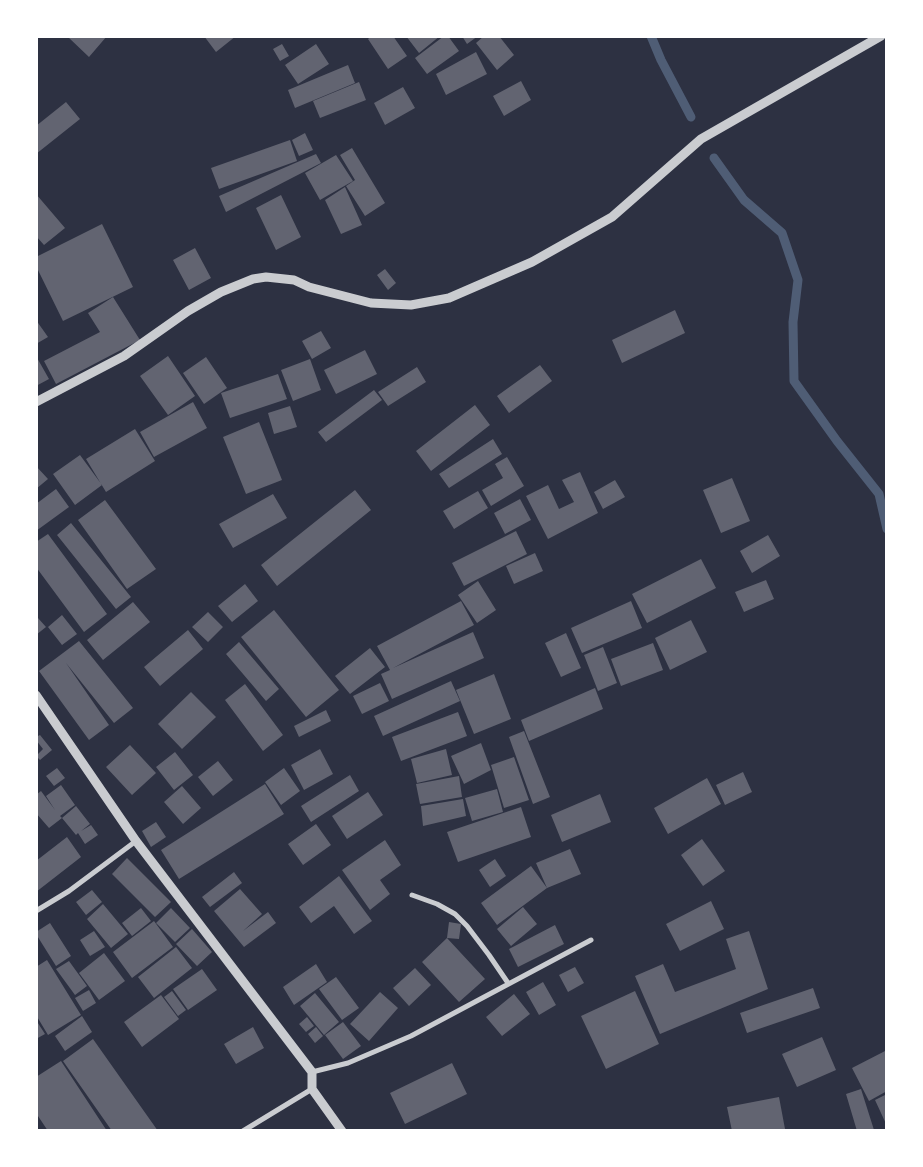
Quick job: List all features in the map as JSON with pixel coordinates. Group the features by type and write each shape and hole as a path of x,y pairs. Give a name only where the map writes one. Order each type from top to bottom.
{"street":[{"path":"36,402 124,356 188,311 221,292 254,279 266,277 294,280 309,287 371,303 411,305 450,298 532,262 612,217 701,139 881,36"},
{"path":"36,695 136,841 312,1072 312,1089 342,1131"},
{"path":"36,911 70,890 136,841"},
{"path":"412,895 437,904 456,914 468,926 508,984"},
{"path":"312,1072 348,1063 411,1036 590,940"},
{"path":"243,1131 312,1089"}],"building":[{"path":"69,36 107,36 89,57"},
{"path":"204,36 236,36 216,52"},
{"path":"371,36 393,36 407,56 388,69 368,39"},
{"path":"406,36 440,36 419,53"},
{"path":"444,36 448,36 459,51 427,74 415,58"},
{"path":"462,36 478,36 467,44"},
{"path":"484,36 499,36 514,55 497,70 476,43"},
{"path":"282,44 289,56 280,61 273,49"},
{"path":"316,44 329,64 298,84 285,65"},
{"path":"476,52 487,74 446,95 436,74"},
{"path":"348,65 355,83 295,108 288,90"},
{"path":"521,81 531,100 504,116 493,96"},
{"path":"359,82 366,100 320,118 313,101"},
{"path":"403,87 415,108 385,125 374,103"},
{"path":"66,102 80,119 36,154 36,126"},
{"path":"305,133 313,150 299,156 292,140"},
{"path":"290,140 297,161 219,189 211,168"},
{"path":"352,148 385,203 365,216 346,186 355,180 340,155"},
{"path":"316,154 321,163 226,212 219,196"},
{"path":"336,155 353,181 320,200 305,173"},
{"path":"345,187 362,225 341,234 325,200"},
{"path":"36,194 65,228 44,245 36,236"},
{"path":"281,195 301,237 276,250 256,208"},
{"path":"102,224 133,287 63,321 36,266 36,257"},
{"path":"195,248 211,278 189,290 173,260"},
{"path":"385,269 396,283 388,290 377,275"},
{"path":"113,297 140,340 56,384 44,361 100,332 88,313"},
{"path":"675,310 685,333 622,363 612,340"},
{"path":"36,320 48,337 36,344"},
{"path":"321,331 331,348 312,359 302,341"},
{"path":"365,350 377,374 336,394 324,370"},
{"path":"36,356 49,379 36,386"},
{"path":"168,356 195,396 168,415 140,376"},
{"path":"206,357 227,388 204,404 183,373"},
{"path":"310,359 321,390 293,401 281,370"},
{"path":"540,365 552,381 509,413 497,396"},
{"path":"417,367 426,382 388,406 378,392"},
{"path":"278,374 287,399 230,418 221,393"},
{"path":"374,390 382,400 326,442 318,432"},
{"path":"193,402 207,428 154,457 140,432"},
{"path":"475,405 490,425 431,471 416,451"},
{"path":"290,406 297,427 274,434 268,413"},
{"path":"259,422 282,480 246,494 223,437"},
{"path":"135,429 155,461 106,492 86,459"},
{"path":"493,439 502,454 449,488 439,474"},
{"path":"80,455 102,485 75,505 53,474"},
{"path":"507,457 524,486 491,506 482,490 503,478 495,464"},
{"path":"36,466 48,479 36,489"},
{"path":"580,472 598,513 548,539 526,496 548,485 559,509 574,502 562,480"},
{"path":"732,478 750,521 721,533 703,490"},
{"path":"615,480 625,497 603,509 594,492"},
{"path":"56,489 69,507 36,531 36,504"},
{"path":"355,490 371,510 277,586 261,565"},
{"path":"478,491 488,508 454,529 443,511"},
{"path":"273,494 287,518 233,548 219,524"},
{"path":"520,499 531,520 505,534 494,513"},
{"path":"105,500 156,569 127,589 78,520"},
{"path":"71,523 131,597 116,609 57,535"},
{"path":"516,531 527,554 464,586 452,563"},
{"path":"48,534 107,614 84,632 36,567 36,542"},
{"path":"768,535 780,556 752,573 740,551"},
{"path":"535,553 543,571 514,584 506,566"},
{"path":"701,559 716,588 647,623 632,594"},
{"path":"766,580 774,599 744,612 735,592"},
{"path":"478,581 496,610 477,623 458,595"},
{"path":"245,584 258,601 232,622 218,606"},
{"path":"461,601 474,625 393,668 473,632 484,658 392,699 381,674 390,670 377,646"},
{"path":"631,601 642,628 582,653 571,628"},
{"path":"133,602 150,622 103,660 87,640"},
{"path":"274,610 339,690 306,717 241,637"},
{"path":"208,612 223,627 208,642 192,627"},
{"path":"62,615 77,634 62,645 48,627"},
{"path":"38,618 46,627 36,635 36,619"},
{"path":"691,620 707,652 670,670 655,638"},
{"path":"188,630 203,649 160,686 144,667"},
{"path":"566,633 581,668 561,677 545,643"},
{"path":"79,641 133,708 114,723 66,663 109,725 89,740 39,671"},
{"path":"239,642 279,689 266,701 226,654"},
{"path":"653,643 663,670 621,686 611,659"},
{"path":"603,647 617,683 598,691 584,655"},
{"path":"370,648 385,667 350,694 335,676"},
{"path":"494,674 511,719 474,734 456,690"},
{"path":"451,681 460,701 383,736 374,716"},
{"path":"380,683 389,701 362,714 353,696"},
{"path":"245,684 283,735 263,751 225,700"},
{"path":"595,688 603,709 529,741 521,720"},
{"path":"191,692 216,717 182,749 158,724"},
{"path":"326,710 331,721 299,737 294,726"},
{"path":"458,712 467,736 401,761 392,737"},
{"path":"524,731 550,797 533,804 509,737"},
{"path":"40,735 52,750 40,760 36,756 43,749 36,740 36,737"},
{"path":"481,743 491,770 464,784 451,756"},
{"path":"130,745 156,773 132,795 106,767"},
{"path":"320,749 333,774 304,790 291,765"},
{"path":"446,749 452,775 417,783 411,759"},
{"path":"175,752 193,775 174,790 156,767"},
{"path":"514,757 529,800 504,808 491,765"},
{"path":"218,761 233,780 213,796 198,777"},
{"path":"57,768 65,778 54,786 46,776"},
{"path":"284,768 300,791 281,805 265,782"},
{"path":"743,772 752,792 725,805 716,785"},
{"path":"350,775 359,791 311,822 301,806"},
{"path":"459,776 462,797 420,804 416,784"},
{"path":"707,778 721,804 668,834 654,808"},
{"path":"265,784 284,814 179,879 161,850"},
{"path":"61,785 75,805 60,816 62,818 49,828 36,813 36,795 41,791 55,810 46,796"},
{"path":"182,786 201,808 183,824 164,802"},
{"path":"497,789 503,812 472,821 465,798"},
{"path":"368,792 383,815 347,839 332,816"},
{"path":"600,794 611,822 562,842 551,815"},
{"path":"463,799 466,816 423,826 421,806"},
{"path":"76,806 90,824 81,831 91,825 98,835 85,844 78,833 76,835 62,818"},
{"path":"521,807 531,837 458,862 447,832"},
{"path":"156,822 166,837 151,847 142,831"},
{"path":"316,824 331,845 303,865 288,844"},
{"path":"67,837 81,857 36,892 36,861"},
{"path":"702,839 725,871 703,886 681,855"},
{"path":"385,840 401,865 380,880 390,894 370,910 342,870"},
{"path":"570,849 581,874 547,888 536,863"},
{"path":"127,858 171,902 155,917 112,874"},
{"path":"495,859 506,876 490,887 479,870"},
{"path":"531,866 547,888 497,925 481,903"},
{"path":"234,872 242,883 210,907 202,897"},
{"path":"339,876 372,921 354,934 334,906 311,923 299,907"},
{"path":"240,889 262,914 243,931 268,912 276,923 244,947 214,911"},
{"path":"92,890 102,902 86,915 76,902"},
{"path":"711,901 724,929 680,951 666,924"},
{"path":"103,904 128,934 111,948 87,919"},
{"path":"523,907 537,924 511,946 497,929"},
{"path":"141,908 151,921 132,936 122,923"},
{"path":"171,908 190,928 175,942 156,923"},
{"path":"154,921 173,947 132,978 113,952"},
{"path":"449,922 461,924 459,939 447,938"},
{"path":"50,923 71,956 56,966 36,934 36,932"},
{"path":"555,925 564,944 518,967 509,949"},
{"path":"192,929 212,952 197,966 176,944"},
{"path":"94,931 105,947 90,956 80,940"},
{"path":"749,931 768,989 660,1034 635,976 663,964 675,992 736,969 726,939"},
{"path":"447,938 485,979 459,1002 422,962"},
{"path":"176,947 192,968 154,998 138,977"},
{"path":"104,953 125,981 99,1000 79,973"},
{"path":"47,960 81,1015 48,1035 36,1015 36,967"},
{"path":"69,961 87,986 75,995 56,969"},
{"path":"316,964 327,982 294,1005 283,987"},
{"path":"575,967 584,983 568,992 559,975"},
{"path":"415,968 431,985 409,1006 393,988"},
{"path":"202,969 217,990 188,1010 173,989"},
{"path":"336,977 359,1008 342,1020 319,989"},
{"path":"543,982 556,1005 539,1015 526,992"},
{"path":"813,988 820,1008 747,1033 740,1013"},
{"path":"89,990 96,1003 83,1011 75,998"},
{"path":"172,991 186,1010 178,1016 164,997"},
{"path":"635,991 659,1044 606,1069 581,1016"},
{"path":"380,992 398,1008 369,1041 350,1024"},
{"path":"315,993 339,1022 324,1035 300,1006"},
{"path":"514,994 530,1014 502,1036 486,1017"},
{"path":"161,995 179,1019 142,1047 124,1022"},
{"path":"82,1016 92,1032 65,1051 55,1036"},
{"path":"307,1017 314,1026 306,1032 299,1024"},
{"path":"36,1020 45,1034 36,1039"},
{"path":"343,1022 361,1046 343,1059 325,1035"},
{"path":"253,1027 264,1048 236,1064 224,1044"},
{"path":"316,1027 323,1036 315,1043 308,1034"},
{"path":"822,1037 836,1070 797,1087 782,1054"},
{"path":"93,1039 158,1131 112,1131 63,1061"},
{"path":"887,1050 887,1091 869,1101 852,1068"},
{"path":"61,1061 107,1131 48,1131 36,1113 36,1077"},
{"path":"452,1063 467,1094 405,1124 390,1093"},
{"path":"861,1089 874,1130 878,1129 878,1131 857,1131 846,1094"},
{"path":"887,1094 887,1126 875,1100"},
{"path":"779,1097 785,1129 777,1131 732,1131 727,1107"}],"waterway":[{"path":"651,36 661,60 691,117"},
{"path":"714,158 744,200 782,233 798,280 793,322 794,381 837,441 879,494 887,529"}]}
